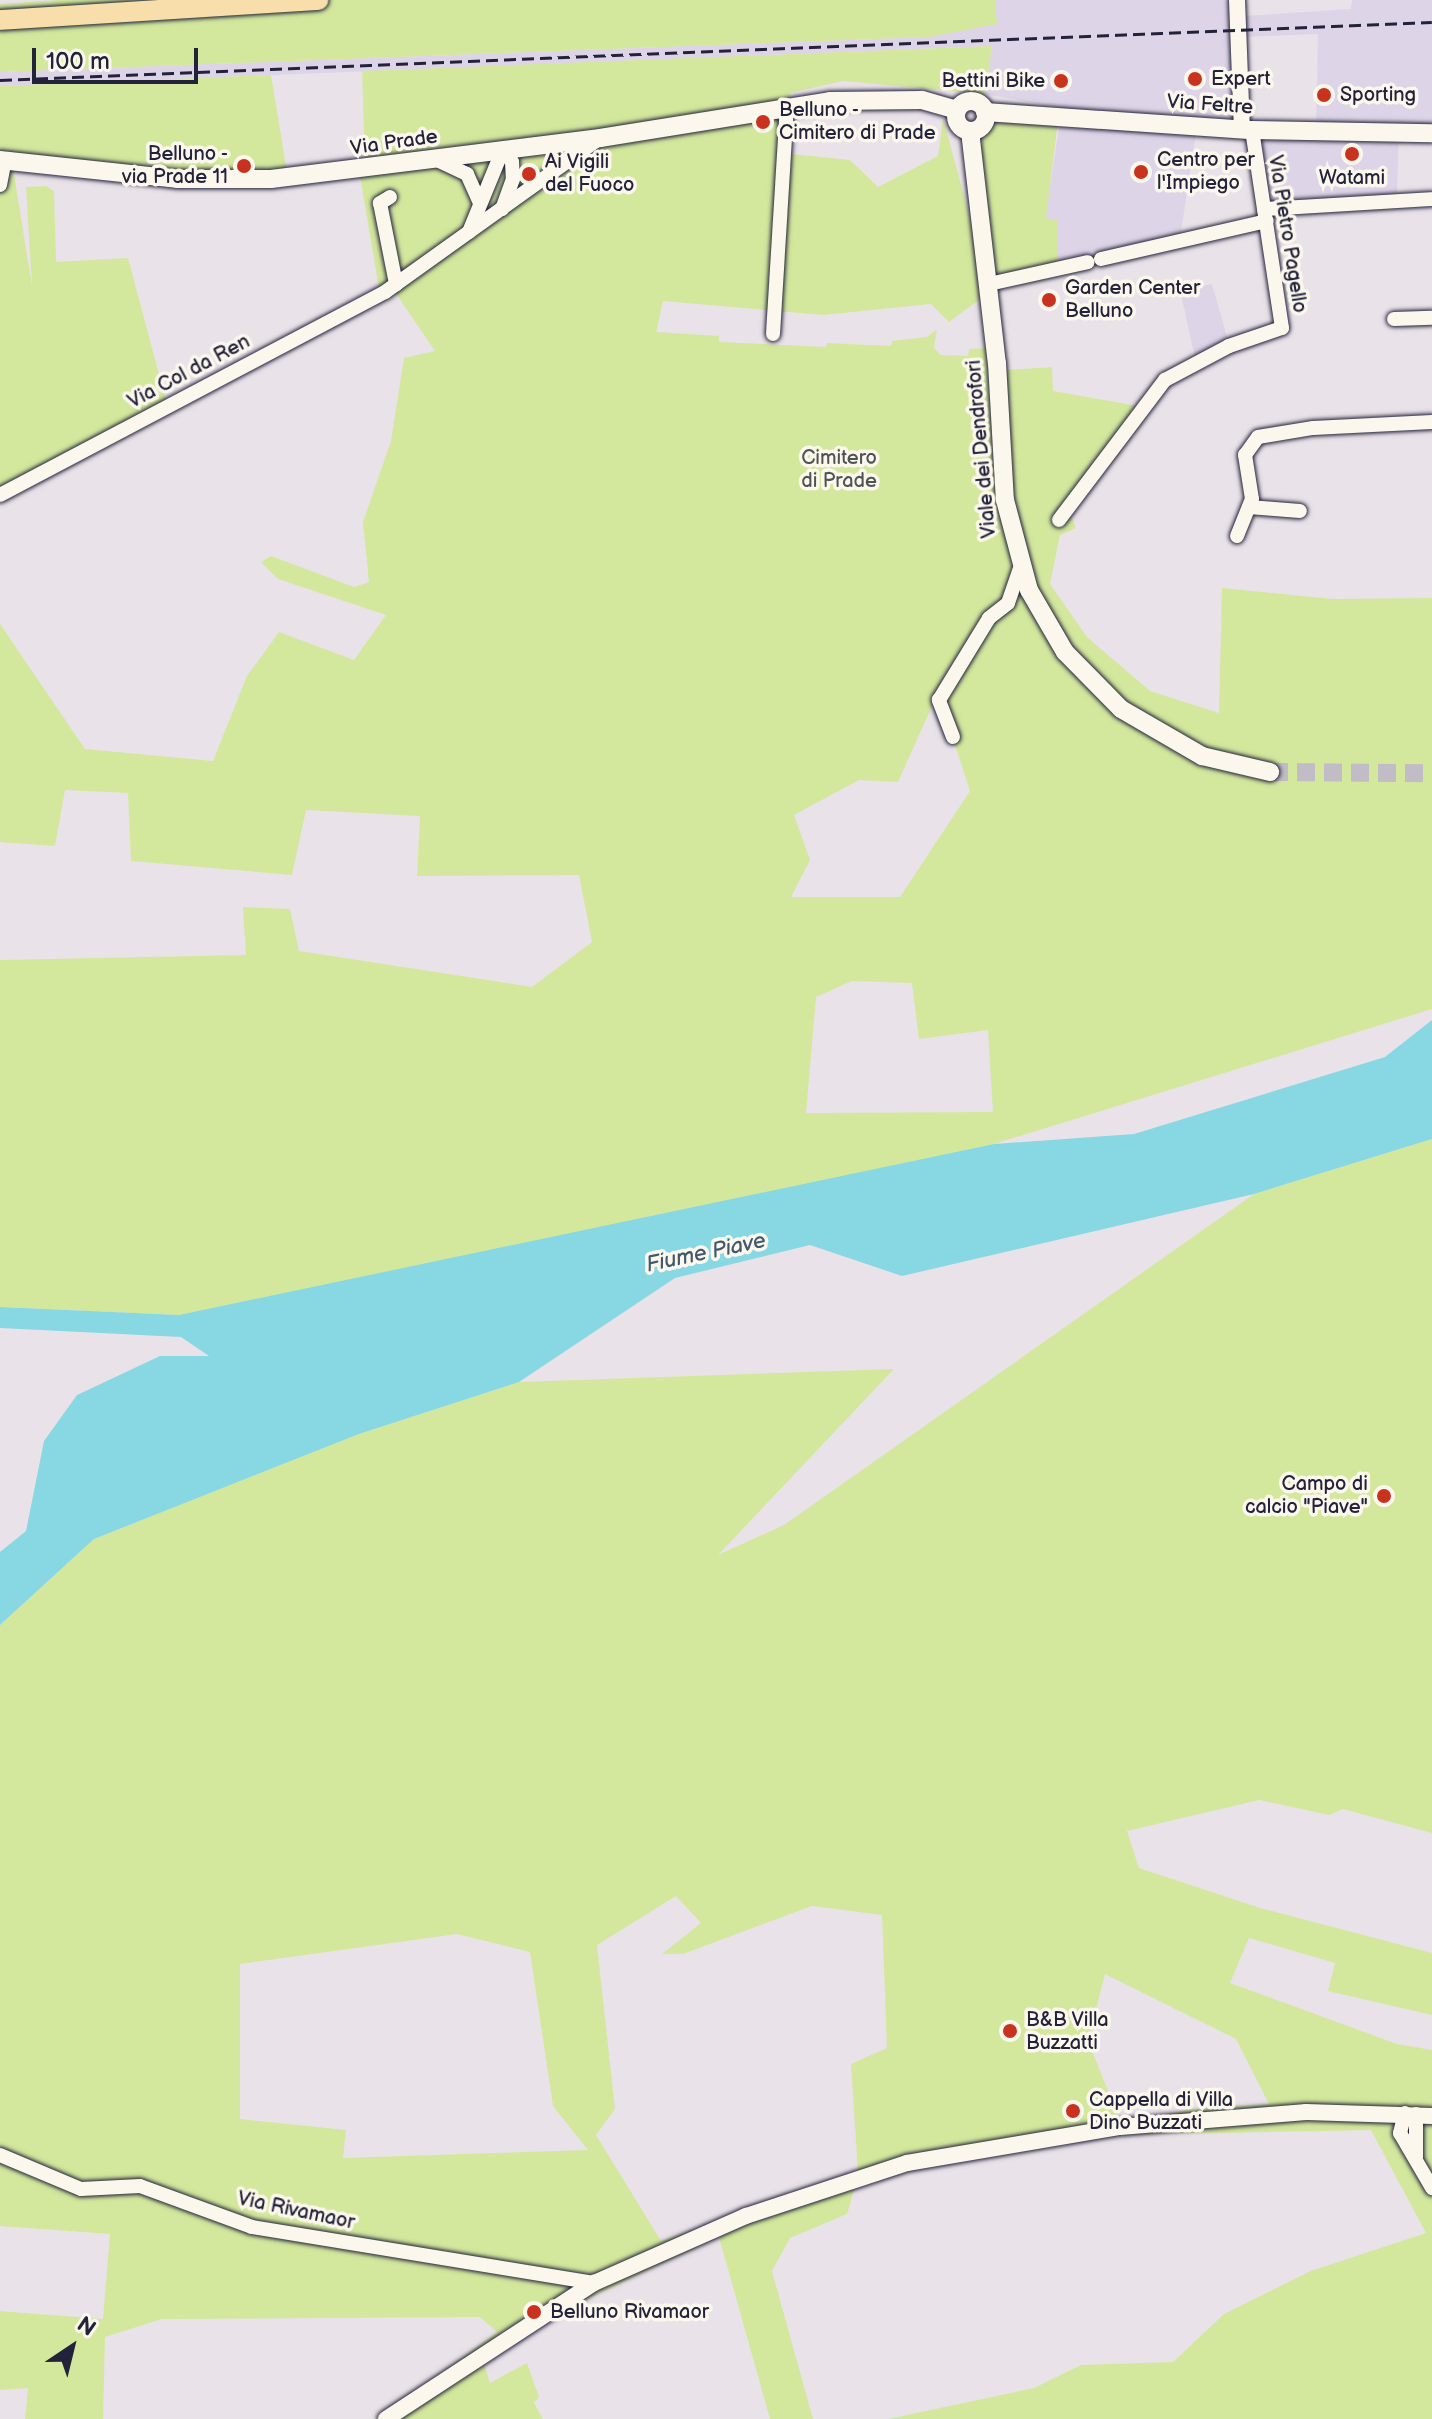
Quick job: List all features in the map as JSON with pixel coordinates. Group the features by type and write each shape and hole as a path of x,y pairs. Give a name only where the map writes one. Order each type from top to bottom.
{"main road":[{"path":"0,20 318,0"},
{"name":"Via Prade","path":"3,160 223,180 435,160 600,138 787,106 893,98 935,102 957,110"},
{"path":"972,101 985,112 982,125 970,131 957,121 957,110 972,101"},
{"name":"Via Feltre","path":"985,112 1247,130 1432,133"},
{"name":"Viale dei Dendrofori","path":"970,131 989,284 1005,500 1020,569 1065,652 1121,709 1202,756 1270,772"}],"street":[{"path":"1237,0 1247,130"},
{"path":"773,334 787,106"},
{"name":"Via Pietro Pagello","path":"1059,520 1165,380 1234,343 1282,328 1266,215 1247,130"},
{"name":"Via Col da Ren","path":"0,495 396,284 500,213 515,198 600,138"},
{"path":"469,232 503,149"},
{"path":"486,188 515,198 512,162 503,149"},
{"name":"Via Prade","path":"0,185 3,160"},
{"path":"435,160 467,174 480,204"},
{"path":"390,197 380,203 396,284"},
{"path":"989,284 1266,215 1432,199"},
{"path":"1394,319 1432,318"},
{"path":"1237,536 1253,494 1245,455 1260,435 1432,422"},
{"path":"1249,507 1300,511"},
{"path":"953,737 939,700 989,618 1008,603 1020,569"},
{"path":"386,2419 594,2283 746,2216 907,2163 1120,2127 1306,2112 1418,2114 1416,2157 1432,2188"},
{"name":"Via Rivamaor","path":"0,2155 81,2189 140,2186 252,2227 594,2283"}],"shaded area":[{"path":"995,0 1243,0 1244,16 1351,9 1352,0 1432,0 1432,126 1399,127 1397,195 1266,203 1250,125 1198,120 1180,239 1058,265 1045,218 1062,108 985,94 992,46 0,86 0,72 929,37 996,24","holes":["1318,34 1316,124 1250,124 1244,37"]},
{"path":"1212,284 1228,340 1195,358 1180,290"}],"green space":[{"path":"59,0 995,0 997,24 929,37 0,72 0,4"},
{"name":"Cimitero di Prade","path":"992,46 985,94 843,81 790,93 792,154 850,160 878,187 938,156 943,118 990,292 949,322 931,304 823,315 663,301 656,332 719,336 719,342 826,347 827,343 891,346 892,341 927,337 937,329 934,348 941,355 968,356 969,349 990,348 992,371 1052,367 1053,391 1138,406 1066,503 1076,528 1060,535 1050,584 1087,637 1150,691 1219,713 1222,588 1333,599 1432,598 1432,1009 994,1144 784,1190 179,1315 0,1307 0,960 246,955 243,907 290,909 299,951 532,987 592,942 579,875 417,876 420,816 306,810 292,875 131,861 128,793 65,790 55,846 0,842 0,624 85,749 213,761 247,676 279,632 354,660 386,615 278,579 261,562 271,556 354,587 369,582 363,522 391,441 404,358 435,351 388,282 379,289 358,164 365,162 362,71","holes":["938,693 970,791 900,897 791,897 810,860 794,815 859,780 898,782","852,981 912,983 919,1039 988,1030 993,1112 806,1113 816,997"]},
{"path":"271,75 287,172 195,172 11,155 32,286 26,187 46,186 54,191 56,262 128,258 167,404 0,500 0,86"},
{"path":"1018,115 1058,121 1046,218 1058,220 1058,265 996,280 980,144 991,126"},
{"path":"1432,1139 1432,1833 1343,1809 1329,1815 1259,1800 1127,1831 1139,1868 1260,1908 1432,1953 1432,2015 1328,1991 1335,1963 1249,1938 1230,1983 1397,2044 1432,2050 1432,2419 888,2419 1034,2388 1081,2365 1173,2362 1224,2314 1311,2271 1426,2233 1371,2130 1116,2135 859,2173 847,2214 790,2238 772,2271 813,2419 770,2419 719,2237 480,2350 490,2383 527,2363 539,2397 534,2403 543,2419 378,2419 497,2332 480,2317 162,2319 105,2337 103,2419 25,2419 28,2388 0,2390 0,2311 103,2319 110,2234 0,2226 0,1625 94,1539 359,1434 519,1382 894,1369 718,1555 784,1525 1254,1194","holes":["676,1896 701,1923 662,1954 683,1954 812,1906 882,1915 887,2048 851,2064 858,2173 661,2241 596,2135 615,2109 597,1945","457,1934 530,1952 553,2106 588,2150 343,2158 346,2130 240,2119 240,1964","1105,1974 1236,2039 1269,2104 1193,2109 1121,2123 1088,2041"]}],"water":[{"name":"Fiume Piave","path":"1432,1020 1432,1139 1254,1194 902,1276 810,1245 675,1278 519,1382 359,1434 94,1539 0,1625 0,1552 26,1531 44,1441 77,1395 160,1356 209,1356 181,1337 0,1328 0,1307 179,1315 994,1144 1134,1134 1385,1057"}],"tunnel":[{"path":"1270,772 1432,773"}],"railway":[{"path":"0,80 1432,22"}],"place":[{"name":"Expert","path":"1195,79"},
{"name":"Bettini Bike","path":"1061,81"},
{"name":"Sporting","path":"1324,95"},
{"name":"Belluno - Cimitero di Prade","path":"763,122"},
{"name":"Watami","path":"1352,154"},
{"name":"Belluno - via Prade 11","path":"244,166"},
{"name":"Centro per l'Impiego","path":"1141,172"},
{"name":"Ai Vigili del Fuoco","path":"529,174"},
{"name":"Garden Center Belluno","path":"1049,300"},
{"name":"Campo di calcio \"Piave\"","path":"1384,1496"},
{"name":"B&B Villa Buzzatti","path":"1010,2031"},
{"name":"Cappella di Villa Dino Buzzati","path":"1073,2111"},
{"name":"Belluno Rivamaor","path":"534,2312"}]}
